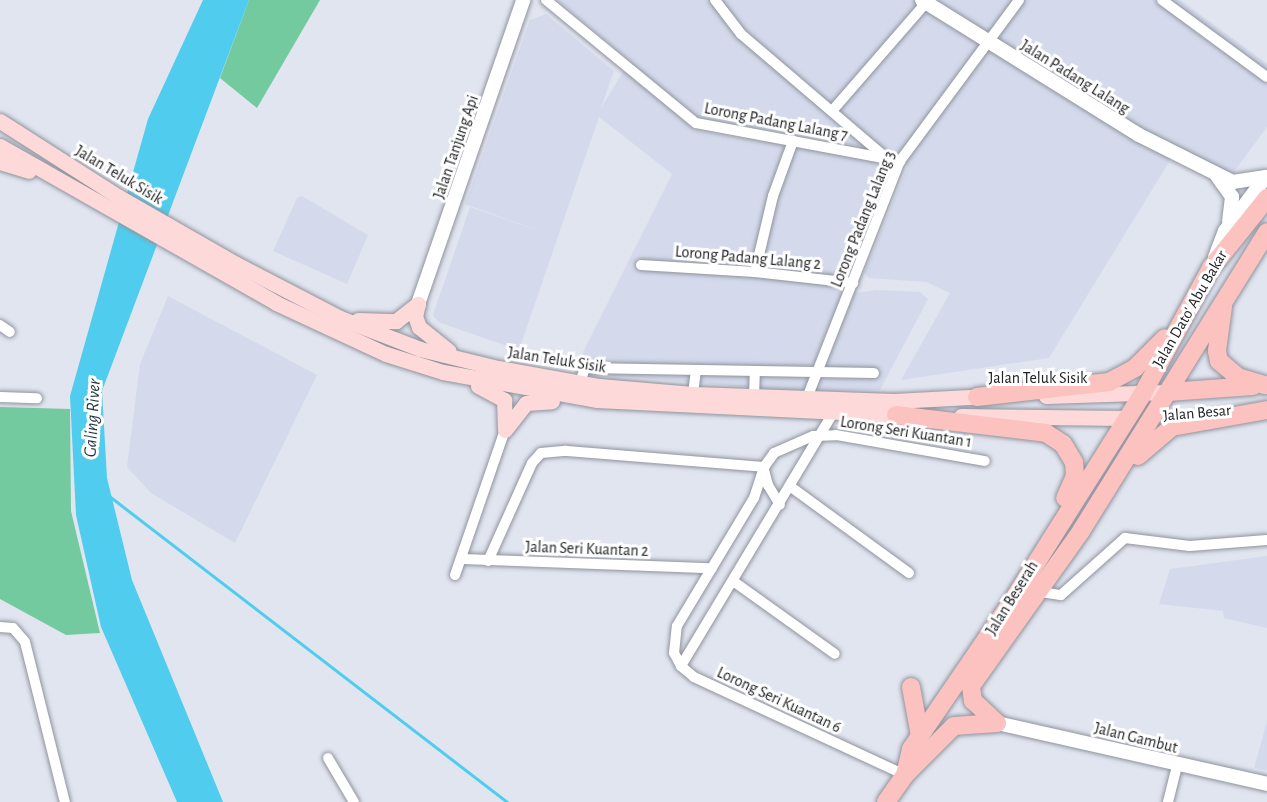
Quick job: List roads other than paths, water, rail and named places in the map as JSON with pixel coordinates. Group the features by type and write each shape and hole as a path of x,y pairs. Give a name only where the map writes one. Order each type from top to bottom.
{"highway":[{"name":"Jalan Dato' Abu Bakar","path":"1142,395 1211,268 1267,198"},
{"name":"Jalan Dato' Abu Bakar","path":"1168,392 1245,262 1267,232"},
{"path":"1225,296 1216,351 1219,361 1238,377 1266,385"},
{"path":"977,397 1109,382 1146,358 1182,318"},
{"name":"Jalan Besar","path":"1168,392 1266,385"},
{"name":"Jalan Beserah","path":"997,723 973,701 971,686 1041,592 1168,392"},
{"name":"Jalan Beserah","path":"886,802 906,775 906,759 920,736 1011,603 1142,395"},
{"path":"1081,531 1142,450 1163,432 1195,420 1267,409"},
{"name":"Jalan Besar","path":"1128,418 1267,409"},
{"path":"896,415 1046,433 1069,452 1074,476 1023,567 1011,603"},
{"path":"911,687 920,736"},
{"path":"906,775 954,726 997,723"}],"main road":[{"name":"Jalan Teluk Sisik","path":"0,121 119,197 184,243 348,338 443,372 597,400 833,413 1128,418"},
{"path":"0,131 47,152"},
{"name":"Jalan Teluk Sisik","path":"0,146 111,211 184,243 340,318 400,343 477,363 582,375 693,394 894,400 1142,395 1168,392"},
{"path":"0,162 58,181"},
{"path":"340,318 386,324 407,315 418,304"},
{"path":"418,304 415,316 428,338 441,348 477,363"},
{"path":"443,372 504,400 505,430"},
{"path":"505,430 518,409 533,401 597,400"}],"street":[{"name":"Jalan Tanjung Api","path":"418,304 523,0"},
{"name":"Lorong Padang Lalang 7","path":"546,0 696,123 900,161"},
{"path":"715,0 741,34 887,158"},
{"name":"Lorong Padang Lalang 3","path":"807,398 900,161 987,40 1019,0"},
{"path":"1162,0 1267,77"},
{"path":"832,111 924,1"},
{"name":"Jalan Padang Lalang","path":"924,1 1113,121 1216,175 1245,183 1266,176"},
{"path":"755,272 773,196 793,141"},
{"path":"1211,268 1225,231 1232,197 1216,175"},
{"path":"1225,231 1266,176"},
{"path":"1245,262 1267,247"},
{"name":"Lorong Padang Lalang 2","path":"640,265 755,272 853,283"},
{"path":"0,325 10,332"},
{"path":"582,375 696,371 874,373"},
{"path":"693,394 696,371"},
{"path":"754,396 755,372"},
{"path":"0,397 37,398"},
{"path":"822,436 774,453 764,467 758,490 677,626 674,653 681,666 822,436 833,413"},
{"path":"455,575 505,430"},
{"name":"Lorong Seri Kuantan 1","path":"822,436 939,450 985,461"},
{"path":"488,561 532,463 541,453 566,451 764,467"},
{"path":"764,467 768,485 780,505"},
{"path":"791,487 909,573"},
{"path":"1041,592 1061,595 1125,537 1190,546 1267,540"},
{"name":"Jalan Seri Kuantan 2","path":"461,559 712,568"},
{"path":"734,581 835,654"},
{"path":"0,627 13,628 25,642 65,802"},
{"name":"Lorong Seri Kuantan 6","path":"681,666 728,694 906,775"},
{"name":"Jalan Gambut","path":"997,723 1178,766 1267,784"},
{"path":"328,758 354,802"},
{"path":"1168,802 1178,766"}],"water":[{"name":"Galing River","path":"203,0 249,0 102,391 107,478 132,580 223,802 177,802 101,627 76,515 70,396 148,119"}],"waterway":[{"path":"109,496 507,802"}]}
